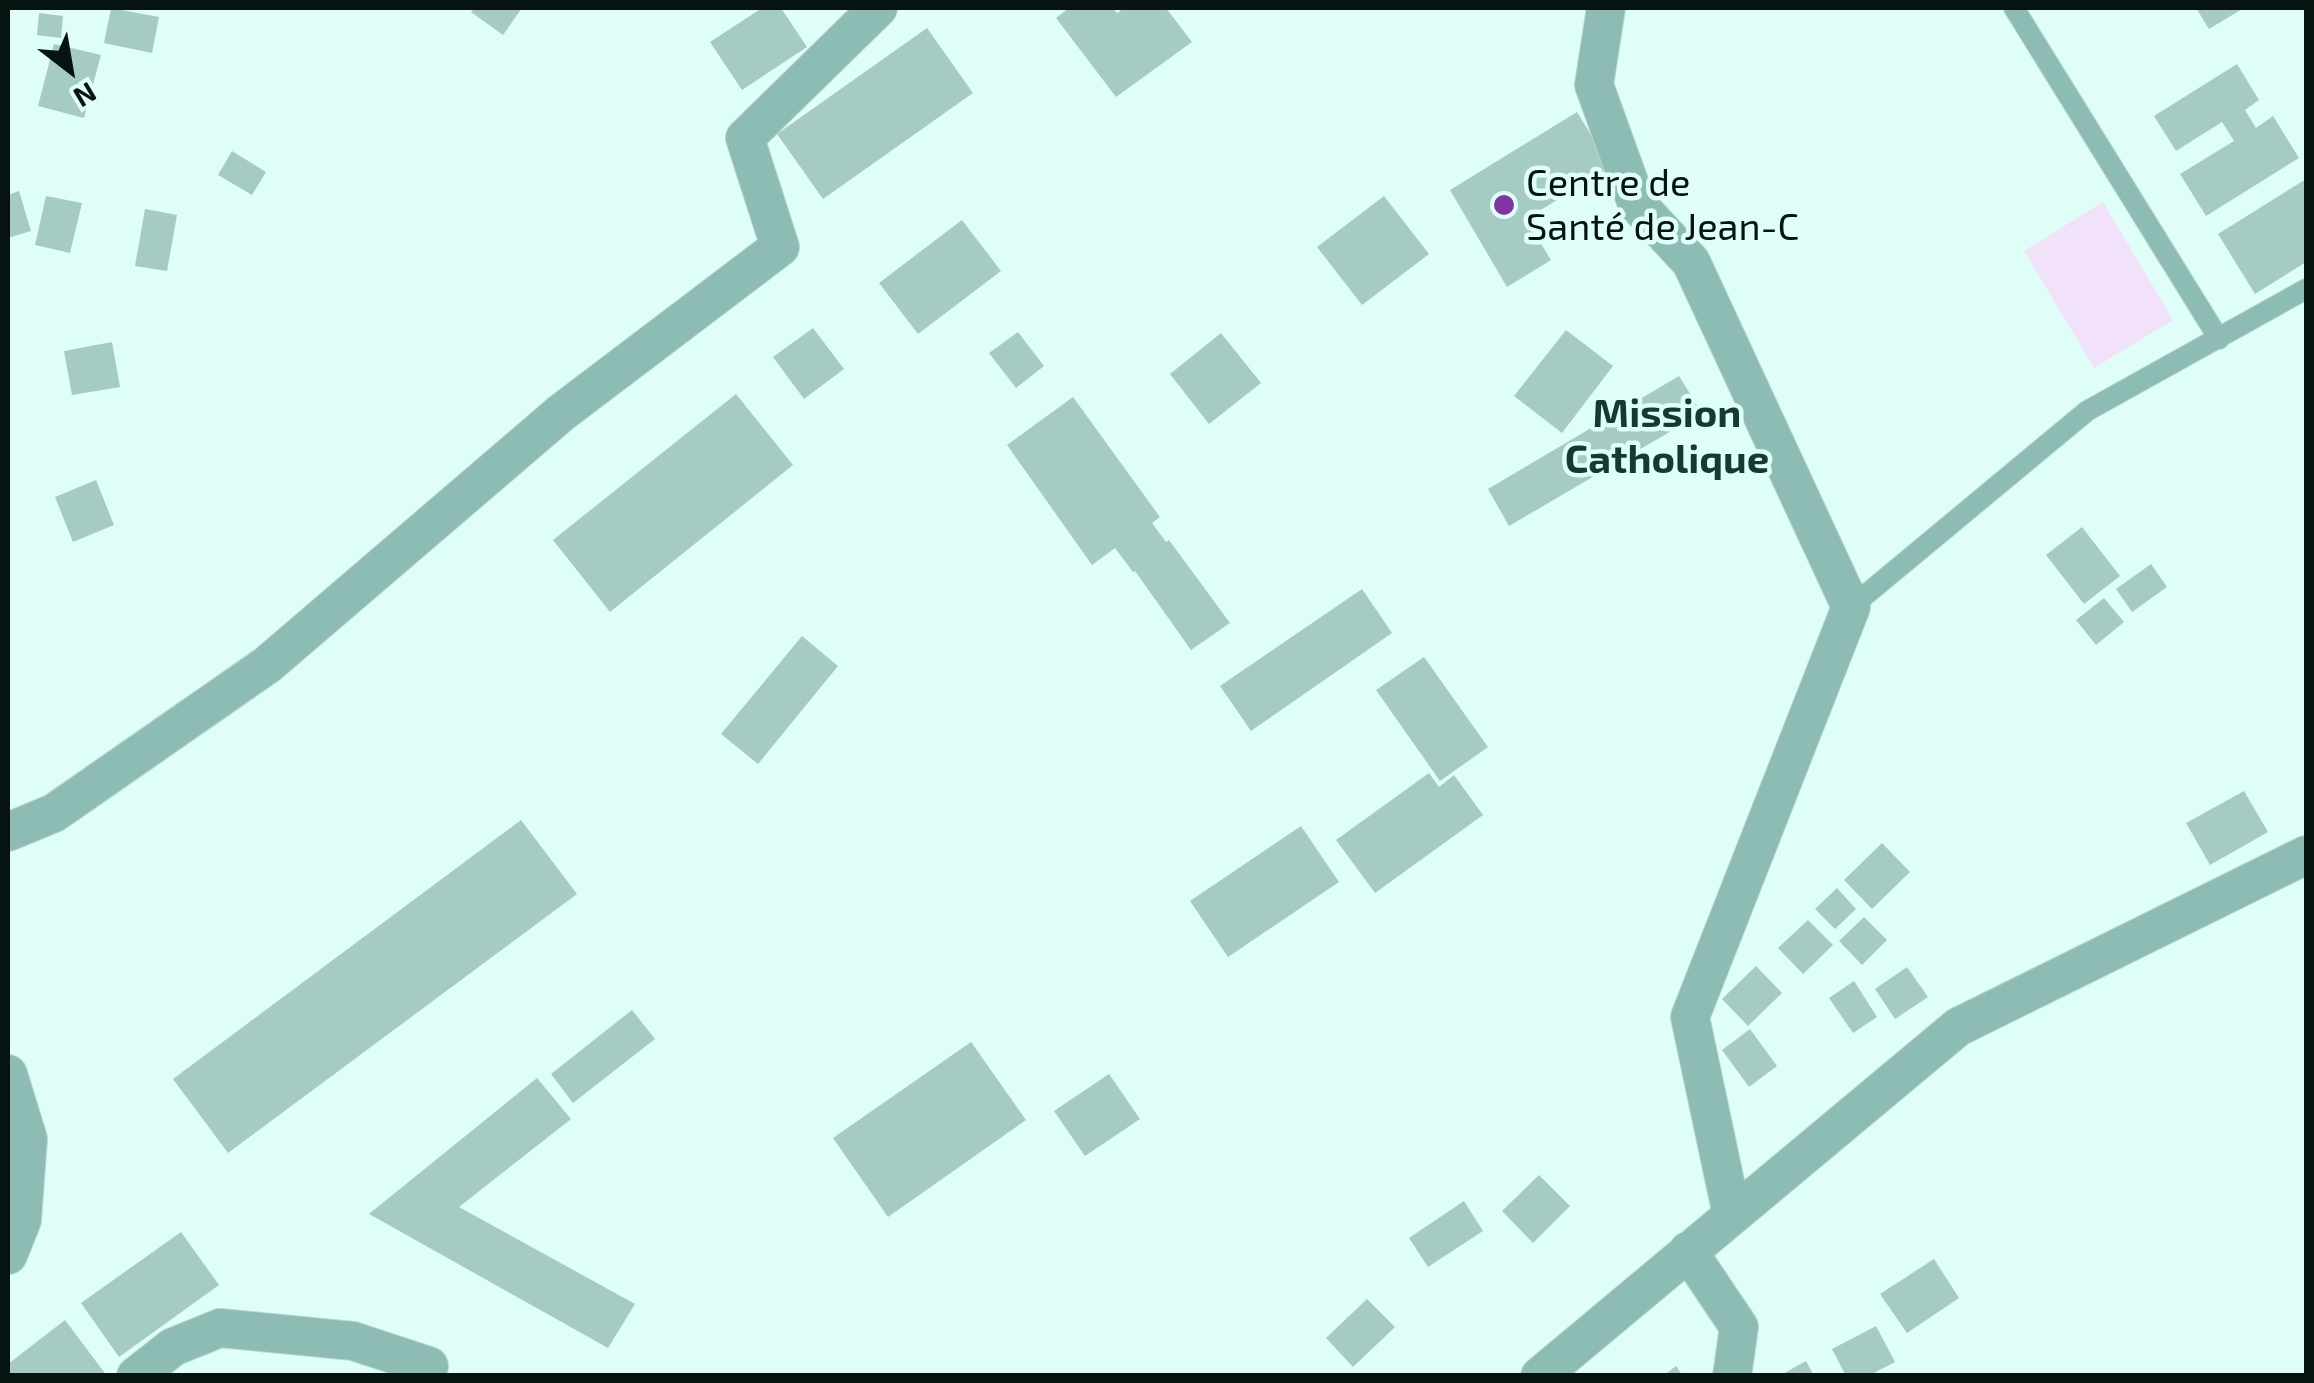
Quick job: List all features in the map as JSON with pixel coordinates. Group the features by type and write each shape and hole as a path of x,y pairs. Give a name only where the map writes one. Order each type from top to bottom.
{"street":[{"path":"8,832 54,813 267,666 561,413 780,247 745,138 878,8"},
{"path":"1606,8 1594,85 1638,204 1691,262 1851,607 1690,1017 1732,1214"},
{"path":"1540,1376 1958,1027 2306,855"},
{"path":"8,1074 28,1139 22,1220 8,1255"},
{"path":"1688,1251 1740,1327 1732,1376"},
{"path":"136,1376 173,1347 220,1328 353,1341 429,1366"}],"lane":[{"path":"2014,8 2219,339"},
{"path":"1851,607 2087,411 2306,289"}],"shaded area":[{"path":"2103,202 2173,320 2094,368 2024,251"}],"building":[{"path":"111,8 159,17 152,53 104,43"},
{"path":"474,8 522,8 503,35 471,12"},
{"path":"762,8 781,8 807,47 742,90 710,42"},
{"path":"1069,8 1113,8 1117,13 1124,8 1166,8 1192,42 1116,97 1056,18"},
{"path":"2196,8 2244,8 2209,29"},
{"path":"39,13 63,16 61,38 37,35"},
{"path":"927,28 973,93 823,199 777,134"},
{"path":"54,44 101,55 84,118 38,106"},
{"path":"2237,64 2259,100 2245,110 2256,128 2273,116 2299,158 2206,216 2180,174 2234,141 2222,122 2176,151 2154,116"},
{"name":"Centre de Santé de Jean-C","path":"1577,112 1611,167 1526,219 1551,260 1507,287 1450,190"},
{"path":"232,151 266,172 252,195 218,175"},
{"path":"2306,179 2306,262 2255,294 2218,234"},
{"path":"19,191 31,231 8,238 8,195"},
{"path":"46,196 82,203 70,253 35,245"},
{"path":"1384,196 1429,254 1362,305 1317,247"},
{"path":"145,209 177,215 167,271 135,266"},
{"path":"962,220 1001,271 918,334 879,283"},
{"path":"813,328 844,369 804,399 773,357"},
{"path":"1566,330 1613,366 1562,433 1514,396"},
{"path":"1018,332 1044,366 1016,388 989,353"},
{"path":"1221,333 1261,383 1209,424 1170,374"},
{"path":"112,342 120,387 72,395 64,351"},
{"path":"1679,376 1702,413 1509,526 1488,489"},
{"path":"736,394 793,465 610,612 553,540"},
{"path":"1073,397 1160,517 1152,523 1230,623 1191,650 1115,548 1092,565 1007,445"},
{"path":"96,480 114,525 73,542 55,497"},
{"path":"2082,527 2120,576 2084,604 2046,555"},
{"path":"2151,564 2167,587 2132,612 2116,589"},
{"path":"1362,589 1392,633 1251,731 1220,686"},
{"path":"2104,598 2124,622 2096,645 2076,620"},
{"path":"802,636 838,666 758,764 721,734"},
{"path":"1424,657 1488,747 1440,781 1376,690"},
{"path":"1429,773 1439,787 1454,775 1483,815 1375,893 1336,840"},
{"path":"2244,791 2268,832 2210,865 2186,823"},
{"path":"521,820 577,894 228,1153 173,1079"},
{"path":"1301,826 1339,882 1228,957 1190,901"},
{"path":"1882,843 1910,872 1872,909 1844,880"},
{"path":"1837,888 1856,909 1835,929 1815,909"},
{"path":"1864,917 1887,940 1862,965 1839,941"},
{"path":"1808,920 1833,945 1803,974 1778,948"},
{"path":"1756,966 1782,993 1748,1026 1722,999"},
{"path":"1907,967 1928,997 1895,1019 1875,989"},
{"path":"1854,981 1877,1017 1853,1033 1829,998"},
{"path":"632,1010 655,1039 573,1103 551,1074"},
{"path":"1750,1029 1777,1066 1749,1087 1722,1050"},
{"path":"971,1042 1026,1120 888,1217 833,1138"},
{"path":"1109,1074 1140,1119 1085,1156 1054,1111"},
{"path":"537,1078 571,1119 459,1207 635,1304 608,1348 369,1214"},
{"path":"1539,1175 1570,1206 1533,1243 1502,1211"},
{"path":"1464,1201 1483,1231 1428,1267 1409,1238"},
{"path":"181,1232 219,1285 119,1357 81,1303"},
{"path":"1934,1259 1959,1298 1907,1333 1880,1294"},
{"path":"1367,1299 1395,1327 1353,1367 1326,1338"},
{"path":"65,1320 107,1376 8,1376 8,1364"},
{"path":"1876,1326 1895,1362 1868,1376 1846,1376 1832,1349"},
{"path":"1806,1361 1814,1376 1779,1376"},
{"path":"1676,1366 1683,1376 1663,1376"}],"place":[{"name":"Centre de Santé de Jean-C","path":"1504,205"}],"district":[{"name":"Mission Catholique","path":"1667,437"}]}
